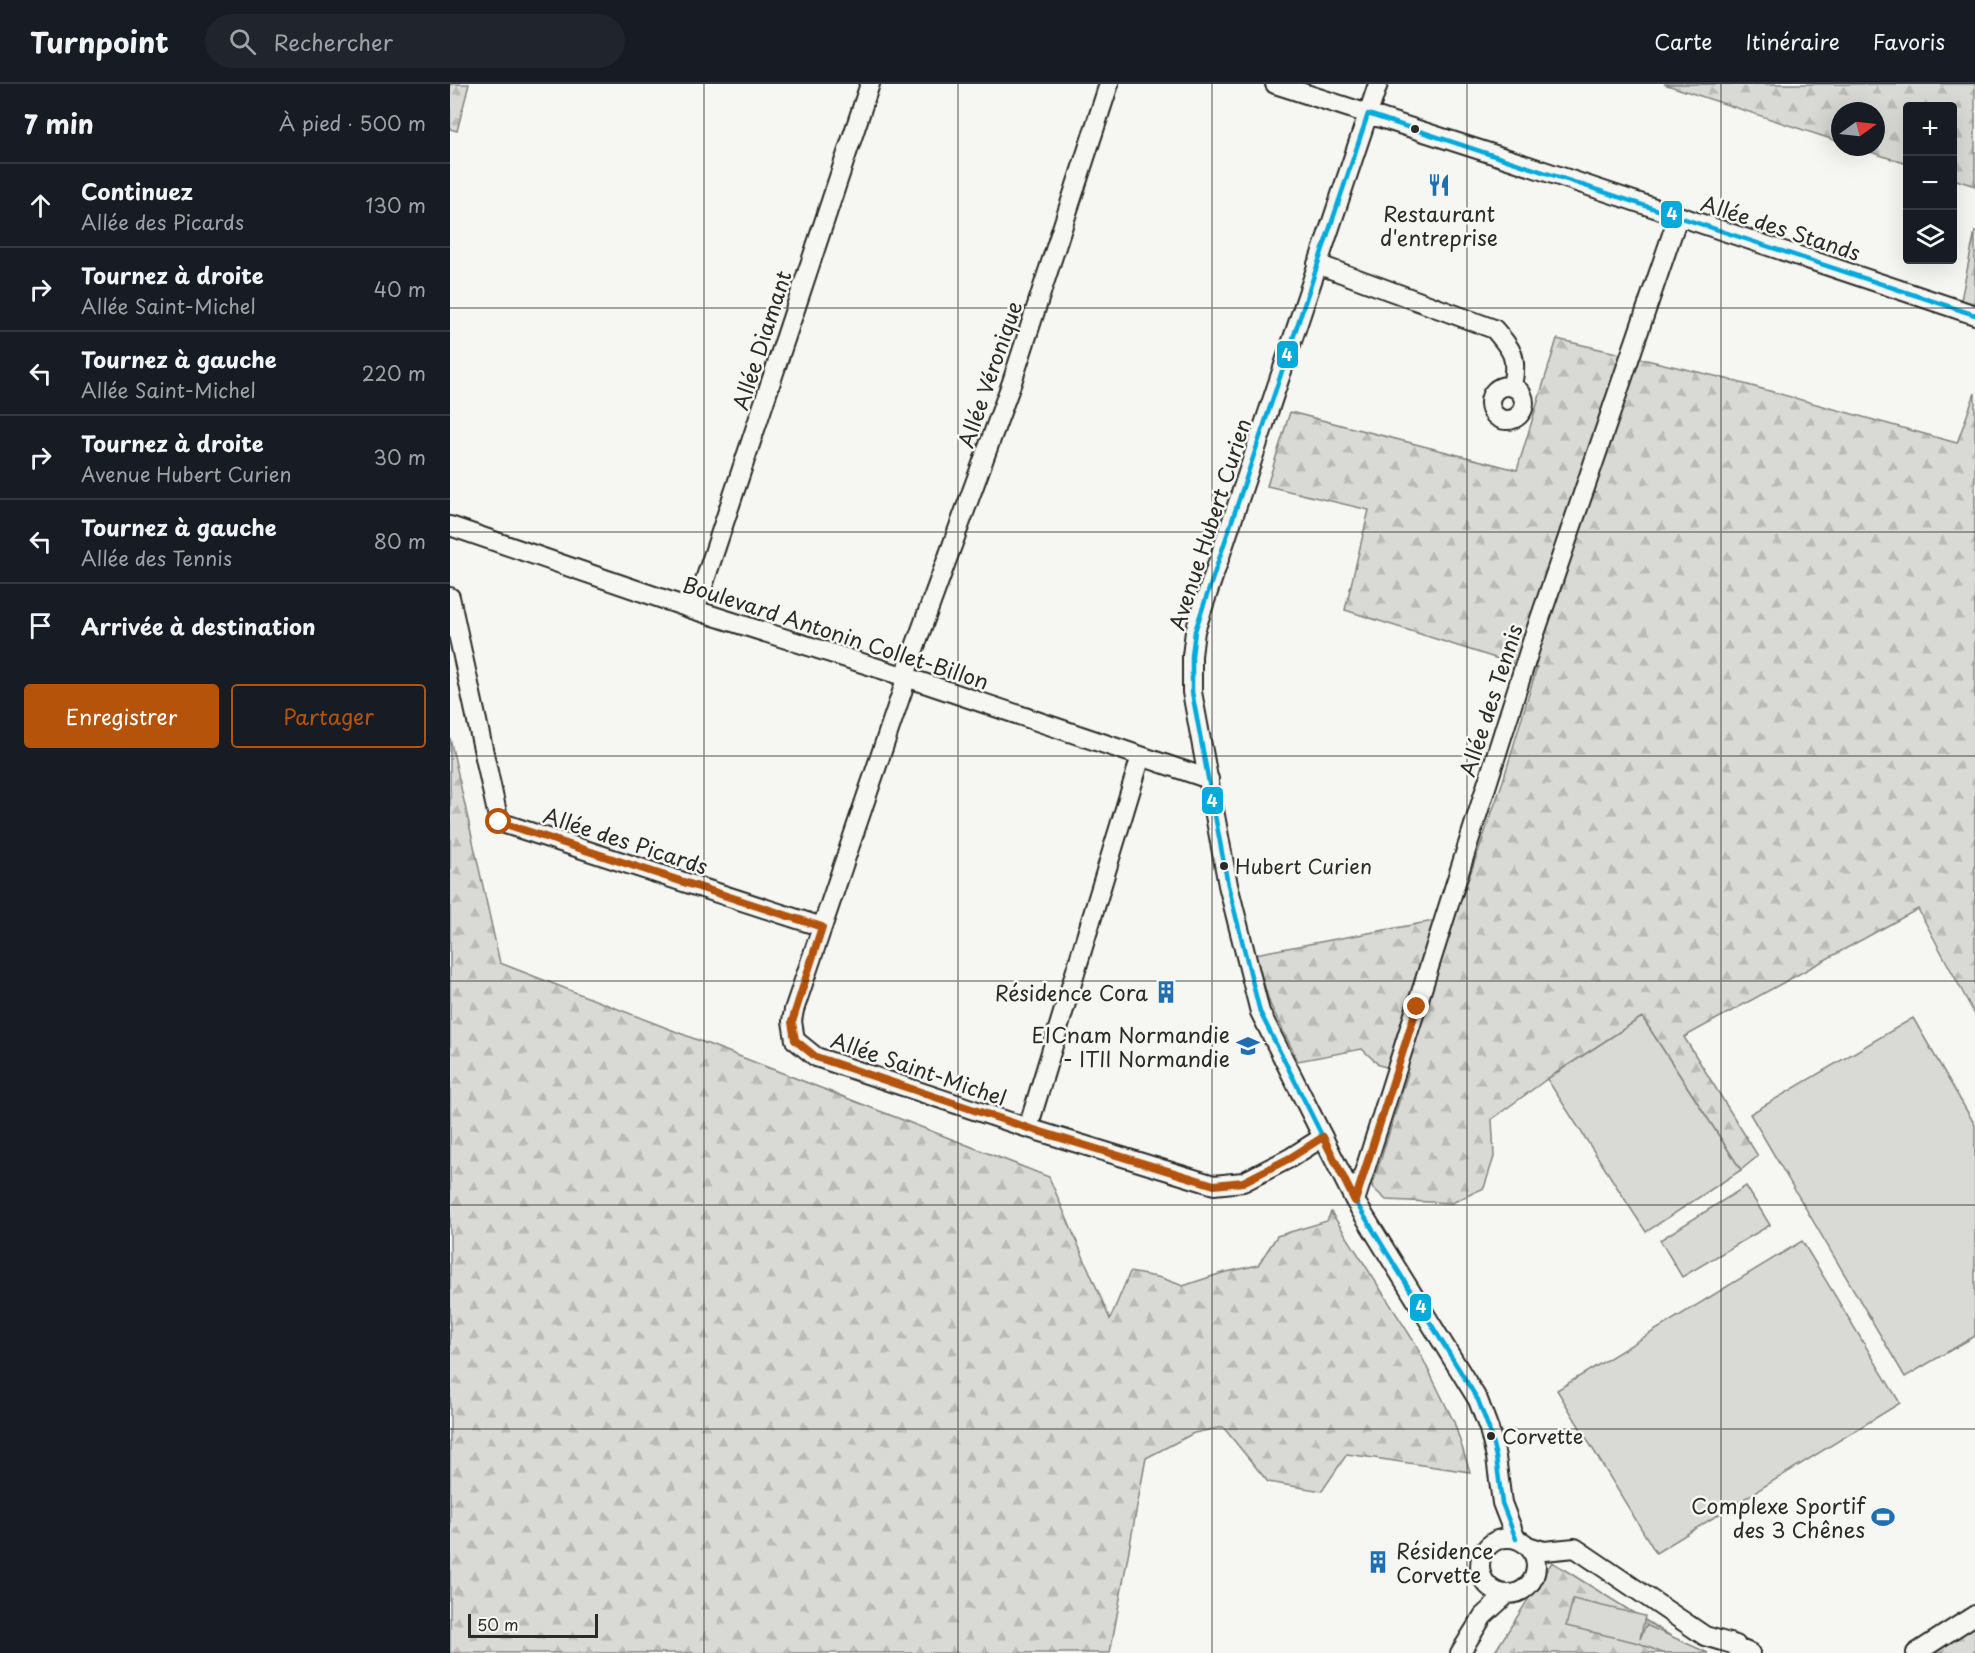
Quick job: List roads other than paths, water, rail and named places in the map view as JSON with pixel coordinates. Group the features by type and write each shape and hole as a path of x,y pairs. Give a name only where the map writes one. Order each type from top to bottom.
{"street":[{"name":"Allée Diamant","path":"695,610 870,84"},
{"name":"Allée Véronique","path":"906,677 909,663 1012,382 1109,84"},
{"name":"Allée des Stands","path":"1275,84 1975,315"},
{"name":"Avenue Hubert Curien","path":"1378,84 1195,632 1192,692 1228,885 1260,1012 1355,1201 1478,1400 1489,1429 1496,1458 1502,1503 1521,1544"},
{"name":"Allée des Tennis","path":"1355,1201 1532,642 1678,217"},
{"path":"1317,264 1494,329 1510,348 1516,367 1512,386"},
{"name":"Boulevard Antonin Collet-Billon","path":"450,526 695,610 906,677 1209,779"},
{"name":"Allée des Picards","path":"450,597 499,822 822,927"},
{"name":"Allée Saint-Michel","path":"906,677 792,1022 795,1040 816,1057 1028,1128 1214,1185 1243,1182 1290,1158 1323,1137"},
{"path":"1028,1128 1141,756"},
{"path":"1483,1617 1486,1585 1480,1572 1481,1557 1491,1543 1575,1548 1705,1636 1736,1645 1735,1647 1750,1653"},
{"path":"1486,1585 1506,1595 1522,1591 1529,1585 1536,1569 1533,1552 1521,1544"},
{"path":"1460,1653 1483,1617 1506,1595"},
{"path":"1916,1653 1975,1615"}],"place":[{"name":"Restaurant d'entreprise","path":"1439,185"},
{"name":"Hubert Curien","path":"1224,866"},
{"name":"Résidence Cora","path":"1166,992"},
{"name":"EICnam Normandie - ITII Normandie","path":"1248,1046"},
{"name":"Corvette","path":"1491,1436"},
{"name":"Complexe Sportif des 3 Chênes","path":"1883,1517"},
{"name":"Résidence Corvette","path":"1378,1562"}]}
